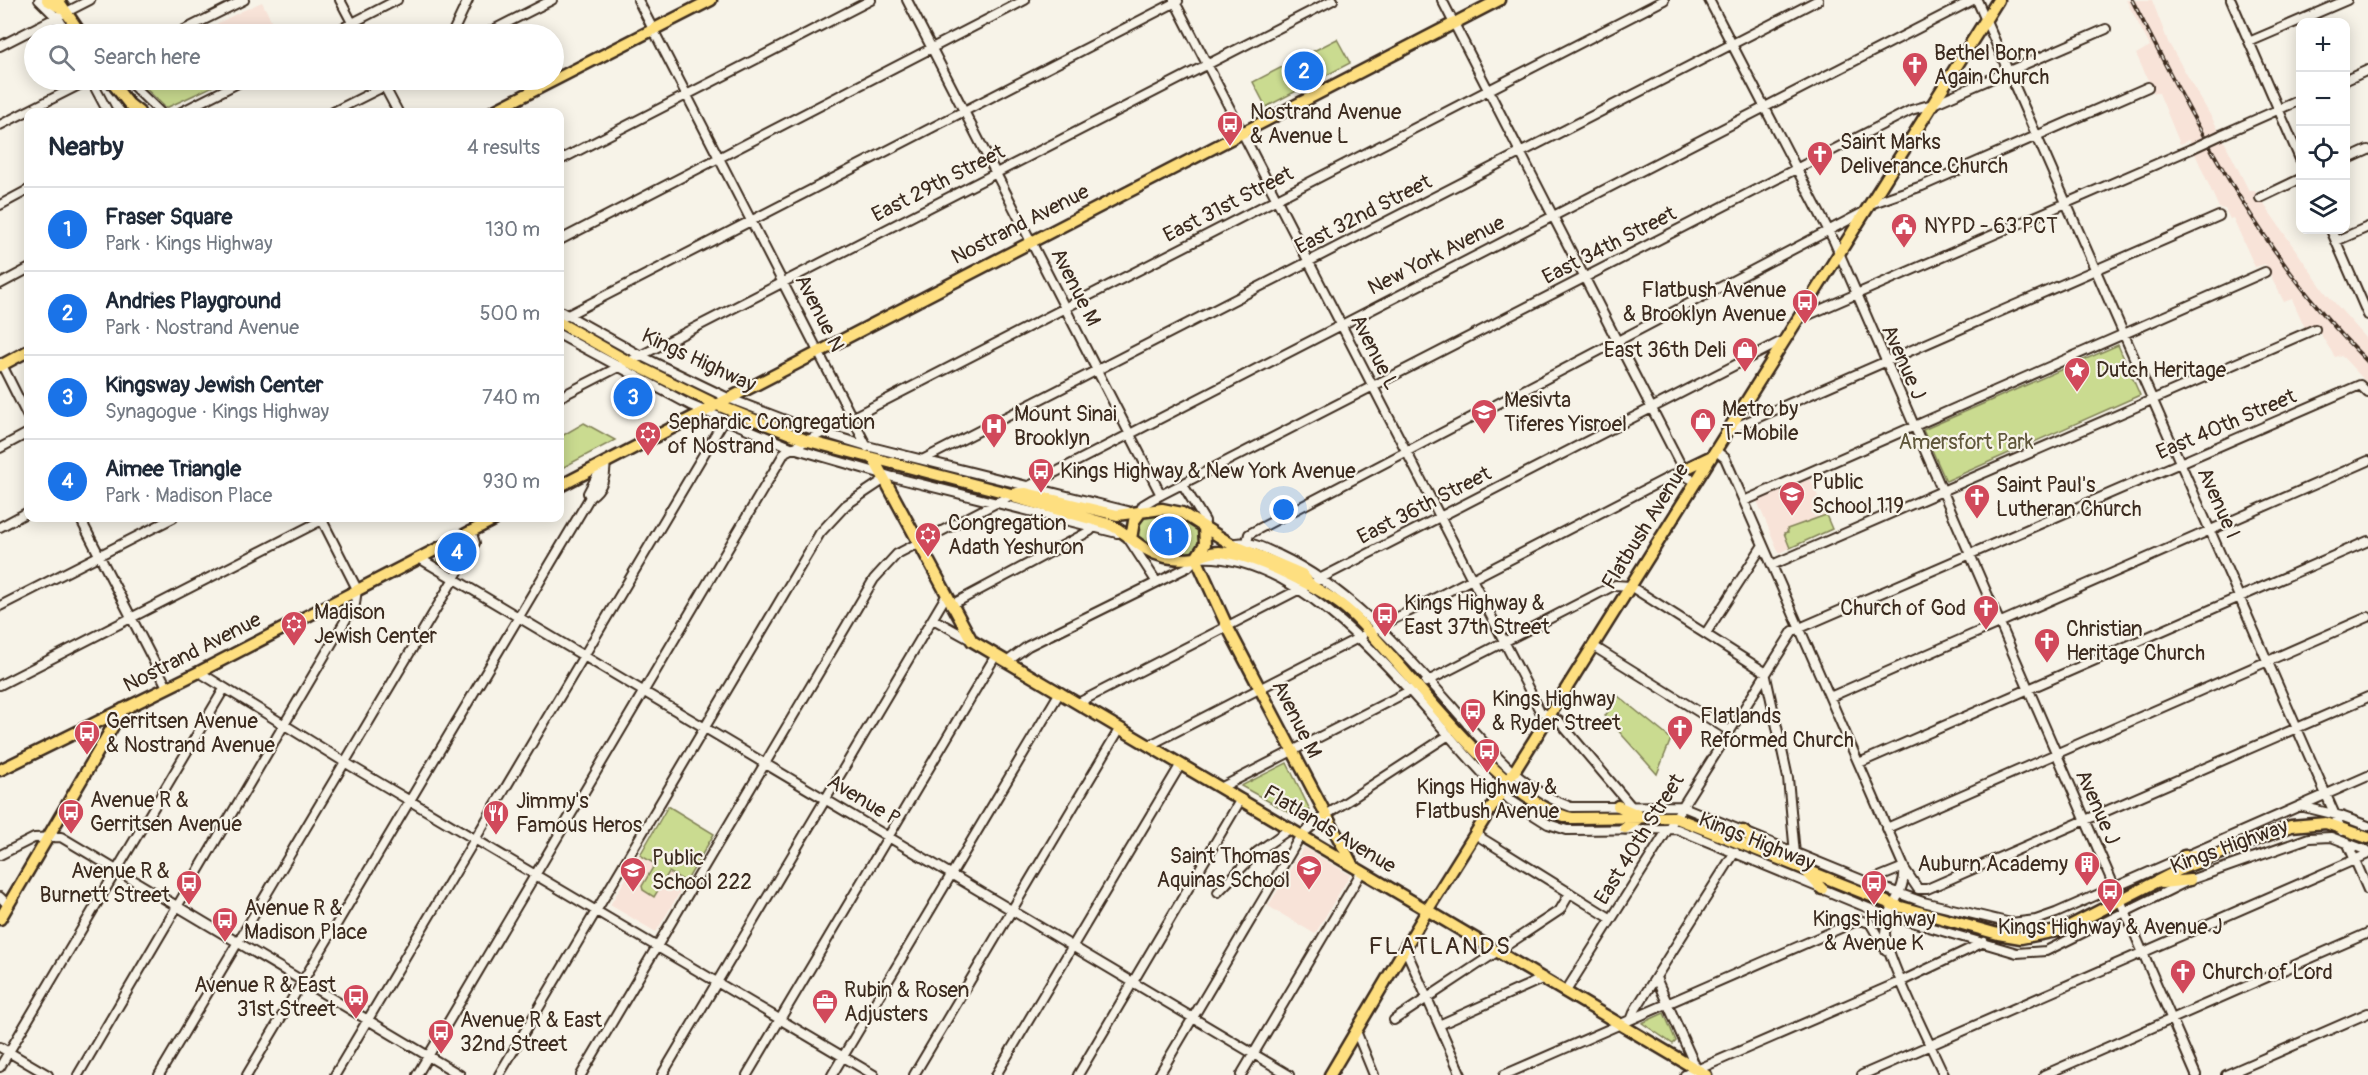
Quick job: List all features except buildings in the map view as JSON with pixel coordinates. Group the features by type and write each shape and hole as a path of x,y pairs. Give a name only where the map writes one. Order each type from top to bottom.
{"main road":[{"path":"47,0 71,24"},
{"path":"58,0 62,15"},
{"path":"564,75 711,0"},
{"name":"Nostrand Avenue","path":"564,484 818,350 1499,0"},
{"name":"Flatbush Avenue","path":"1330,1075 1428,909 1998,0"},
{"path":"118,90 134,108"},
{"path":"500,108 535,90"},
{"name":"Kings Highway","path":"564,319 629,362 715,404 808,441 1011,494 1027,494 1107,514 1130,516 1170,510 1191,518 1231,544 1285,565 1307,577 1310,584"},
{"path":"1,364 24,353"},
{"path":"1683,470 1714,453"},
{"name":"Avenue N","path":"873,458 916,543 972,641"},
{"name":"Kings Highway","path":"1011,494 1016,498 1118,528 1143,549 1162,556 1196,558 1215,551 1230,554 1310,584 1351,613 1414,689 1457,730 1510,778 1560,816 1572,818 1674,817 1802,868 1896,900 2021,938 2062,930 2122,907 2153,884 2215,855 2298,824 2326,823 2368,838"},
{"path":"1131,539 1134,521 1140,513"},
{"name":"Nostrand Avenue","path":"0,770 199,672 489,522"},
{"path":"1196,558 1205,544 1204,527"},
{"name":"Avenue M","path":"1196,558 1227,626 1352,864"},
{"name":"Flatlands Avenue","path":"972,641 1545,978 1700,1073"},
{"path":"0,919 4,901 49,837 123,708"},
{"path":"1618,806 1641,817 1625,828"},
{"path":"1743,831 1770,854"},
{"path":"2184,856 2215,855"},
{"path":"1802,868 1822,889"},
{"path":"2153,884 2190,880"}],"street":[{"path":"39,0 62,15 64,24"},
{"path":"44,24 90,0"},
{"path":"196,24 244,0"},
{"path":"340,0 352,23 395,1"},
{"path":"457,24 468,0"},
{"path":"505,24 552,0"},
{"name":"Avenue N","path":"638,0 873,458"},
{"path":"564,158 871,0"},
{"name":"Avenue M","path":"907,0 1161,495"},
{"path":"564,238 1025,0"},
{"name":"East 29th Street","path":"564,396 1333,0"},
{"path":"1442,0 1683,470 1687,477 1696,481"},
{"name":"East 31st Street","path":"808,441 1664,0"},
{"name":"Avenue J","path":"1709,0 1829,232 2196,1075"},
{"name":"East 32nd Street","path":"924,459 1818,0"},
{"name":"Avenue I","path":"1975,0 1987,19 2010,71 2368,890"},
{"name":"New York Avenue","path":"916,543 1975,0"},
{"path":"2231,0 2296,148"},
{"path":"2249,42 2347,0"},
{"path":"564,315 1176,1"},
{"name":"Avenue L","path":"1176,1 1540,711 1559,721 1631,806"},
{"name":"East 34th Street","path":"1140,513 1143,505 1161,495 1911,110 1933,104 2106,29"},
{"path":"0,46 24,34"},
{"path":"2350,78 2368,70"},
{"path":"1231,544 1247,542 1249,534 1829,232 1868,208 2148,87"},
{"path":"35,108 70,90"},
{"path":"96,90 106,108"},
{"path":"137,90 156,108"},
{"path":"189,108 224,90"},
{"path":"340,108 371,90"},
{"path":"387,90 396,108"},
{"path":"1798,320 2296,102"},
{"path":"0,126 24,114"},
{"path":"2350,158 2368,150"},
{"path":"2260,198 2299,180"},
{"path":"0,205 24,192"},
{"path":"1728,430 2219,216"},
{"path":"2336,241 2368,227"},
{"path":"2333,234 2366,304 2368,315"},
{"path":"0,284 24,271"},
{"path":"1744,501 2265,272"},
{"name":"Kings Highway","path":"564,318 728,398 823,433 867,446 1140,513"},
{"path":"1772,565 2315,329"},
{"name":"Kings Highway","path":"564,337 702,411 793,448 883,476 1094,526 1131,539"},
{"name":"East 36th Street","path":"1078,703 1786,339"},
{"path":"1,364 24,409"},
{"name":"East 40th Street","path":"1566,991 1728,730 1793,631 1800,630 2360,385 2368,393"},
{"path":"335,1075 724,420"},
{"path":"0,448 24,435"},
{"path":"417,1075 785,452 808,441"},
{"path":"1714,453 1725,458 1904,867 1916,887 1927,889 2368,697"},
{"path":"1830,697 2368,461"},
{"path":"247,1075 590,497 597,493 607,474 605,462"},
{"path":"1150,746 1683,470"},
{"path":"499,1075 820,533 846,505 883,476"},
{"path":"1183,485 1205,521 1204,527"},
{"path":"0,527 24,514"},
{"path":"82,522 167,687"},
{"path":"0,606 164,522"},
{"path":"0,685 315,522"},
{"path":"78,1075 355,604 357,589 325,522"},
{"path":"662,1075 933,619 949,601 1090,531 1094,526"},
{"path":"159,1075 475,543 471,531"},
{"path":"1131,539 1133,548 1156,581"},
{"path":"1859,764 2368,540"},
{"name":"Kings Highway","path":"1247,542 1322,577 1362,609 1369,633"},
{"path":"581,1075 881,569 897,554 916,543"},
{"path":"1706,633 1763,545"},
{"name":"Kings Highway","path":"1196,558 1214,557 1250,567 1298,590 1369,633 1429,681 1510,778 1560,804 1571,807 1681,806 1866,882 1896,900 1923,902 2011,923 2046,916 2300,806 2335,814 2368,826"},
{"name":"Avenue P","path":"419,558 1289,1075"},
{"path":"1008,661 1028,646 1188,567 1196,558"},
{"path":"1222,787 1615,585 1630,586 1765,672 1789,784 1795,854"},
{"path":"1887,828 2368,617"},
{"name":"Flatlands Avenue","path":"933,619 972,641"},
{"path":"1593,646 1728,730"},
{"path":"747,1075 996,655"},
{"path":"199,672 345,762 874,1075"},
{"path":"0,1067 224,689"},
{"name":"Kings Highway","path":"1414,689 1447,736 1501,792 1548,824 1567,830 1677,829 1888,916 2017,953 2046,951 2122,907 2309,838 2331,837 2368,853"},
{"path":"832,1075 1060,692"},
{"path":"1159,1075 1301,835 1326,815 1467,724"},
{"path":"914,1075 1120,728"},
{"path":"996,1075 1180,764"},
{"path":"2300,806 2368,776"},
{"path":"1078,1075 1242,799"},
{"path":"1218,892 1257,852 1292,828"},
{"path":"1475,834 1610,918"},
{"path":"0,855 34,838 61,837 460,1075"},
{"path":"1632,1018 1735,852"},
{"path":"1862,1075 2368,853"},
{"path":"1866,882 1904,867"},
{"path":"1904,867 1905,875 1888,916 1886,941 1944,1075"},
{"path":"1241,1075 1362,871"},
{"path":"1923,902 1927,889"},
{"path":"1394,1020 1560,910 1570,893"},
{"path":"1504,1075 1859,920 1870,923 1892,958"},
{"path":"2044,1075 2368,933"},
{"path":"1685,1075 1700,1073 1984,942"},
{"path":"1405,948 1461,1075"},
{"path":"1439,1025 1545,978"},
{"path":"1656,978 1700,1073"},
{"path":"2226,1075 2368,1013"},
{"path":"1356,1030 1374,1075"},
{"path":"0,1047 48,1075"}],"shaded area":[{"path":"2126,0 2152,0 2168,42 2217,127 2249,191 2254,190 2325,292 2368,340 2368,384 2341,355 2335,357 2316,327 2306,330 2292,299 2284,302 2265,264 2255,267 2233,218 2230,219 2225,209 2219,208 2189,140 2180,144 2159,93 2154,93 2136,54 2150,46"},
{"path":"262,2 273,24 217,24"},
{"name":"Public School 119","path":"1810,478 1826,515 1784,534 1790,548 1779,553 1757,501"},
{"name":"Saint Thomas Aquinas School","path":"1304,847 1350,875 1315,934 1268,906"},
{"name":"Public School 222","path":"640,855 655,864 643,890 654,896 669,872 686,882 656,932 610,905"}],"green space":[{"path":"1337,39 1350,63 1266,107 1253,82"},
{"path":"147,90 205,90 166,108"},
{"name":"Amersfort Park","path":"2118,345 2140,395 1946,481 1923,430"},
{"path":"584,423 615,440 564,467 564,435"},
{"path":"1155,514 1168,515 1187,521 1201,534 1199,548 1183,553 1165,552 1156,550 1141,541 1136,534 1140,519"},
{"path":"1826,515 1832,529 1790,548 1784,533 1788,532 1787,529"},
{"path":"468,544 452,571 437,562 438,558"},
{"path":"1618,696 1671,739 1657,774 1605,716"},
{"path":"1287,763 1310,810 1297,817 1241,786"},
{"path":"668,806 714,834 686,882 669,872 654,897 643,890 642,886 655,864 640,855"},
{"path":"1664,1013 1676,1041 1673,1044 1642,1023"}],"railway":[{"path":"2132,0 2208,144 2235,190 2296,280 2330,322 2368,362"}],"place":[{"name":"Andries Playground","path":"1304,71"},
{"name":"Bethel Born Again Church","path":"1915,88"},
{"name":"Nostrand Avenue & Avenue L","path":"1230,147"},
{"name":"Saint Marks Deliverance Church","path":"1820,177"},
{"name":"NYPD - 63 PCT","path":"1904,249"},
{"name":"Flatbush Avenue & Brooklyn Avenue","path":"1805,325"},
{"name":"East 36th Deli","path":"1745,373"},
{"name":"Dutch Heritage","path":"2077,393"},
{"name":"Kingsway Jewish Center","path":"633,397"},
{"name":"Mesivta Tiferes Yisroel","path":"1484,435"},
{"name":"Metro by T-Mobile","path":"1703,444"},
{"name":"Mount Sinai Brooklyn","path":"994,449"},
{"name":"Sephardic Congregation of Nostrand","path":"648,457"},
{"name":"Kings Highway & New York Avenue","path":"1041,494"},
{"name":"Public School 119","path":"1792,517"},
{"name":"Saint Paul's Lutheran Church","path":"1977,520"},
{"name":"Fraser Square","path":"1169,536"},
{"name":"Aimee Triangle","path":"457,552"},
{"name":"Congregation Adath Yeshuron","path":"928,558"},
{"name":"Church of God","path":"1986,631"},
{"name":"Kings Highway & East 37th Street","path":"1385,638"},
{"name":"Madison Jewish Center","path":"294,647"},
{"name":"Christian Heritage Church","path":"2047,664"},
{"name":"Kings Highway & Ryder Street","path":"1473,734"},
{"name":"Flatlands Reformed Church","path":"1680,751"},
{"name":"Gerritsen Avenue & Nostrand Avenue","path":"87,756"},
{"name":"Kings Highway & Flatbush Avenue","path":"1487,774"},
{"name":"Avenue R & Gerritsen Avenue","path":"71,835"},
{"name":"Jimmy's Famous Heros","path":"496,836"},
{"name":"Auburn Academy","path":"2087,887"},
{"name":"Saint Thomas Aquinas School","path":"1309,891"},
{"name":"Public School 222","path":"633,893"},
{"name":"Avenue R & Burnett Street","path":"189,906"},
{"name":"Kings Highway & Avenue K","path":"1874,906"},
{"name":"Kings Highway & Avenue J","path":"2110,914"},
{"name":"Avenue R & Madison Place","path":"225,943"},
{"name":"Church of Lord","path":"2183,995"},
{"name":"Avenue R & East 31st Street","path":"356,1020"},
{"name":"Rubin & Rosen Adjusters","path":"825,1025"},
{"name":"Avenue R & East 32nd Street","path":"441,1055"}],"district":[{"name":"FLATLANDS","path":"1440,946"}]}
